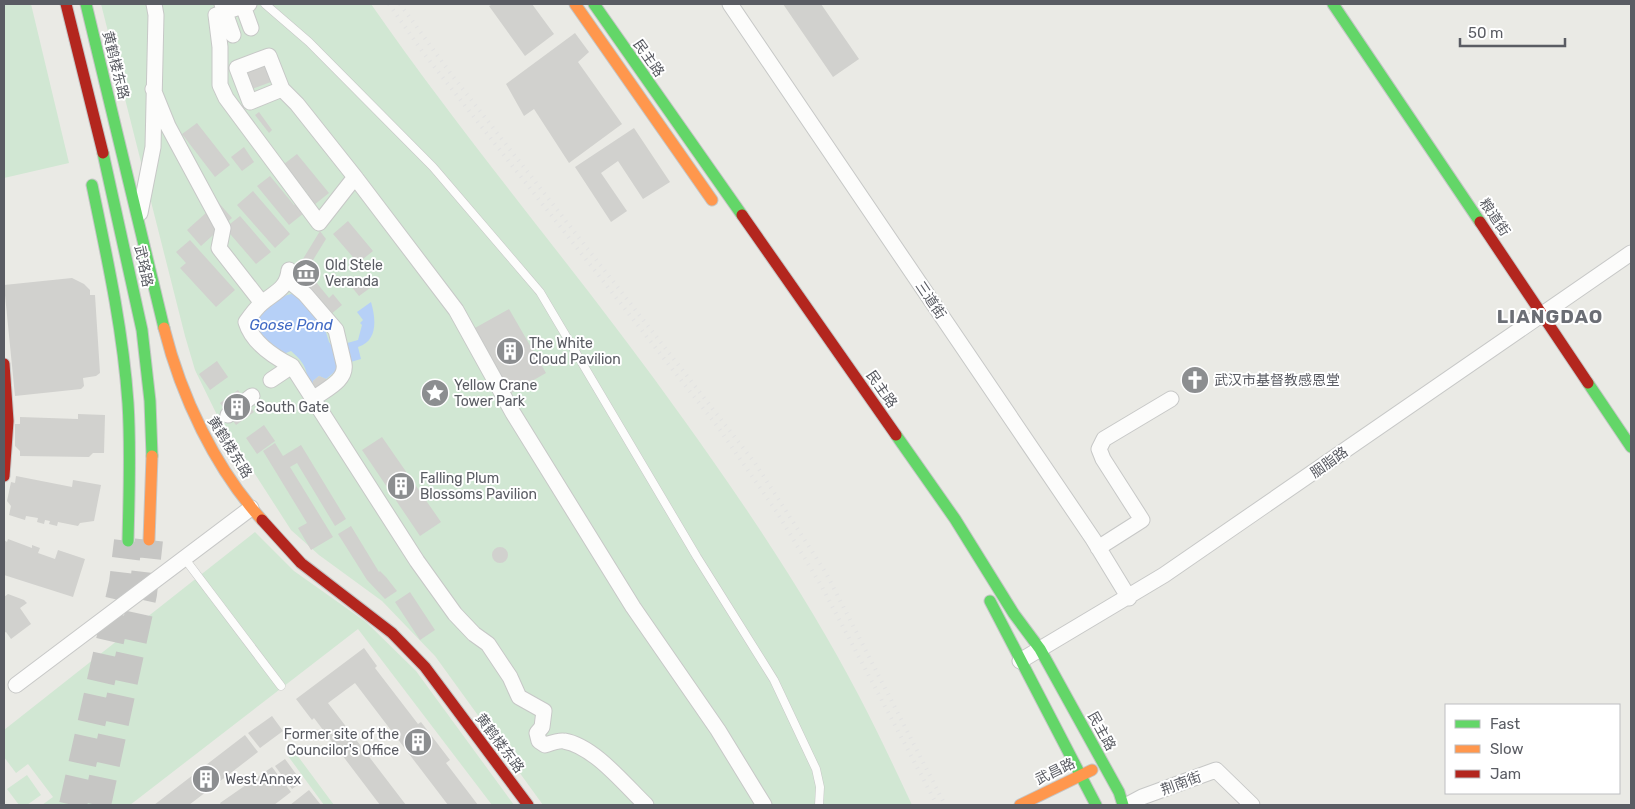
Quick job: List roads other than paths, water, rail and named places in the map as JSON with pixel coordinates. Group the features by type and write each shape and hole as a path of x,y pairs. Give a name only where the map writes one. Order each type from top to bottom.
{"main road":[{"name":"武珞路","path":"66,4 109,176 142,330 150,401 153,472 149,540"},
{"name":"黄鹤楼东路","path":"86,4 169,347 194,417 251,508 301,563 392,633 425,667 528,805"},
{"path":"575,4 721,212"},
{"name":"民主路","path":"594,4 955,519 1014,614 1040,648 1119,792 1123,805"},
{"name":"粮道街","path":"1333,4 1631,447"},
{"path":"90,172 119,330 128,403 130,465 128,541"},
{"path":"4,364 8,421 4,476"},
{"path":"981,587 1002,621 1020,660 1096,805"},
{"name":"武昌路","path":"1020,805 1103,764"}],"street":[{"path":"139,221 153,147 152,89 156,15 154,4"},
{"name":"三道街","path":"730,4 1098,548 1129,598"},
{"path":"223,8 232,34 250,27 246,5 223,8 216,15 220,47 220,85 226,98 319,223 355,177"},
{"path":"282,90 250,102 237,68 243,62 261,55 269,56 282,90 297,104 355,177 456,310 513,413 633,607 718,730 764,805"},
{"path":"152,89 168,126 223,228 220,248 262,303"},
{"name":"胭脂路","path":"1020,660 1129,598 1631,253"},
{"path":"313,398 342,378 345,369 344,364 336,330 288,275 282,289 262,303 246,322 249,331 275,358 292,366 305,390 313,398 417,561 455,614 474,634 488,644 510,677 519,697 544,711 542,727 537,733 539,741 545,745 564,741 585,750 605,765 646,805"},
{"path":"271,380 292,366"},
{"path":"228,415 252,396"},
{"path":"1098,548 1142,520 1103,460 1100,449 1104,439 1171,399"},
{"path":"16,685 251,508"},
{"name":"荆南街","path":"1127,805 1142,797 1216,770 1252,805"}],"lane":[{"path":"265,4 309,42 433,167 540,292 697,557 774,680 816,769 820,787 819,805"},
{"path":"185,559 282,686"}],"water":[{"name":"Goose Pond","path":"296,295 324,326 329,342 333,347 358,340 362,325 360,323 363,320 357,312 371,302 373,309 374,329 372,335 365,344 358,347 361,359 344,364 326,379 319,376 313,381 313,389 303,379 307,376 304,365 299,359 291,351 283,354 258,329 257,324 260,317 267,309 284,296"}],"tunnel":[{"path":"97,805 143,594 149,540"},
{"path":"73,805 123,583 128,541"}],"railway":[{"path":"389,4 422,51 718,427 778,514 822,587 937,805"},
{"path":"400,4 451,74 755,463 826,573 945,805"}],"place":[{"name":"Old Stele Veranda","path":"306,273"},
{"name":"The White Cloud Pavilion","path":"510,351"},
{"name":"武汉市基督教感恩堂","path":"1195,380"},
{"name":"Yellow Crane Tower Park","path":"435,393"},
{"name":"South Gate","path":"237,407"},
{"name":"Falling Plum Blossoms Pavilion","path":"401,486"},
{"name":"Former site of the Councilor's Office","path":"418,742"},
{"name":"West Annex","path":"206,779"}],"district":[{"name":"LIANGDAO","path":"1550,316"}]}
